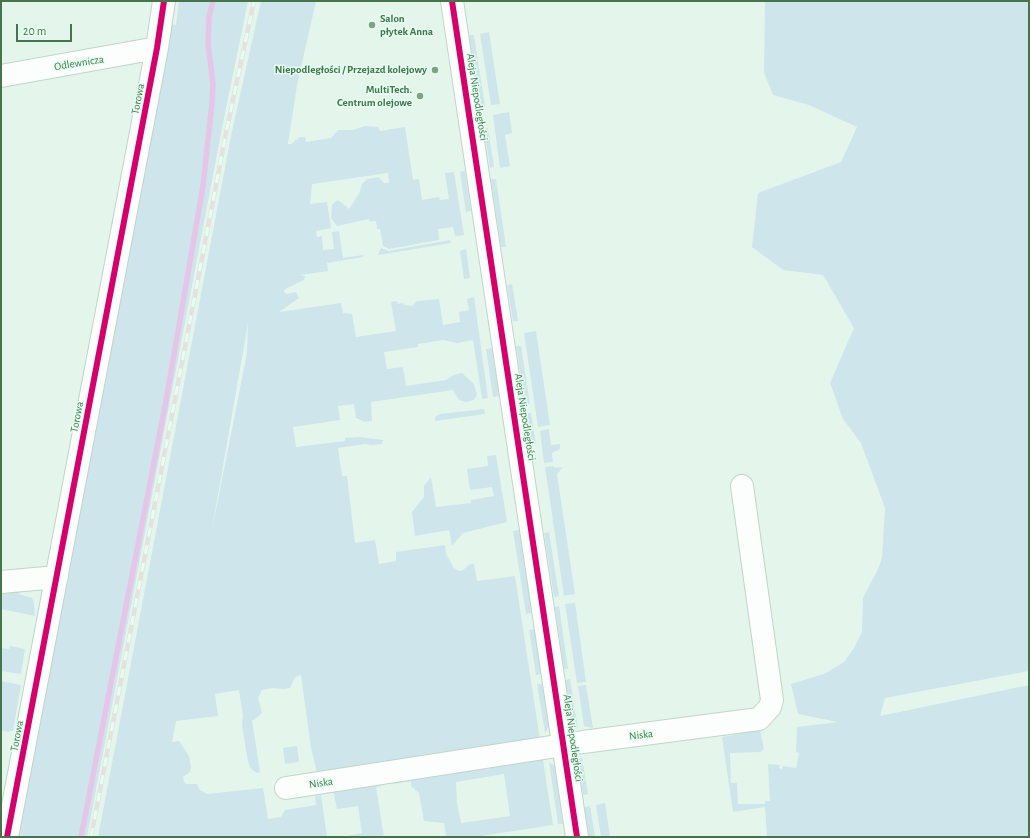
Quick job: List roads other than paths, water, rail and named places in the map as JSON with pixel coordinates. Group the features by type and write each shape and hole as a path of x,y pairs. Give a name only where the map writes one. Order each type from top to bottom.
{"street":[{"name":"Torowa","path":"7,837 157,48 164,1"},
{"name":"Aleja Niepodległości","path":"452,1 577,837"},
{"name":"Odlewnicza","path":"1,76 157,48"},
{"name":"Niska","path":"286,788 564,745 760,719 770,707 772,700 742,486"},
{"path":"1,582 57,577"}],"waterway":[{"path":"81,837 166,401 203,186 212,103 213,84 208,44 209,17 213,1"}],"railway":[{"path":"91,837 226,133 254,1"}],"place":[{"name":"Salon płytek Anna","path":"372,25"},
{"name":"Niepodległości / Przejazd kolejowy","path":"435,70"},
{"name":"MultiTech. Centrum olejowe","path":"420,96"}]}
